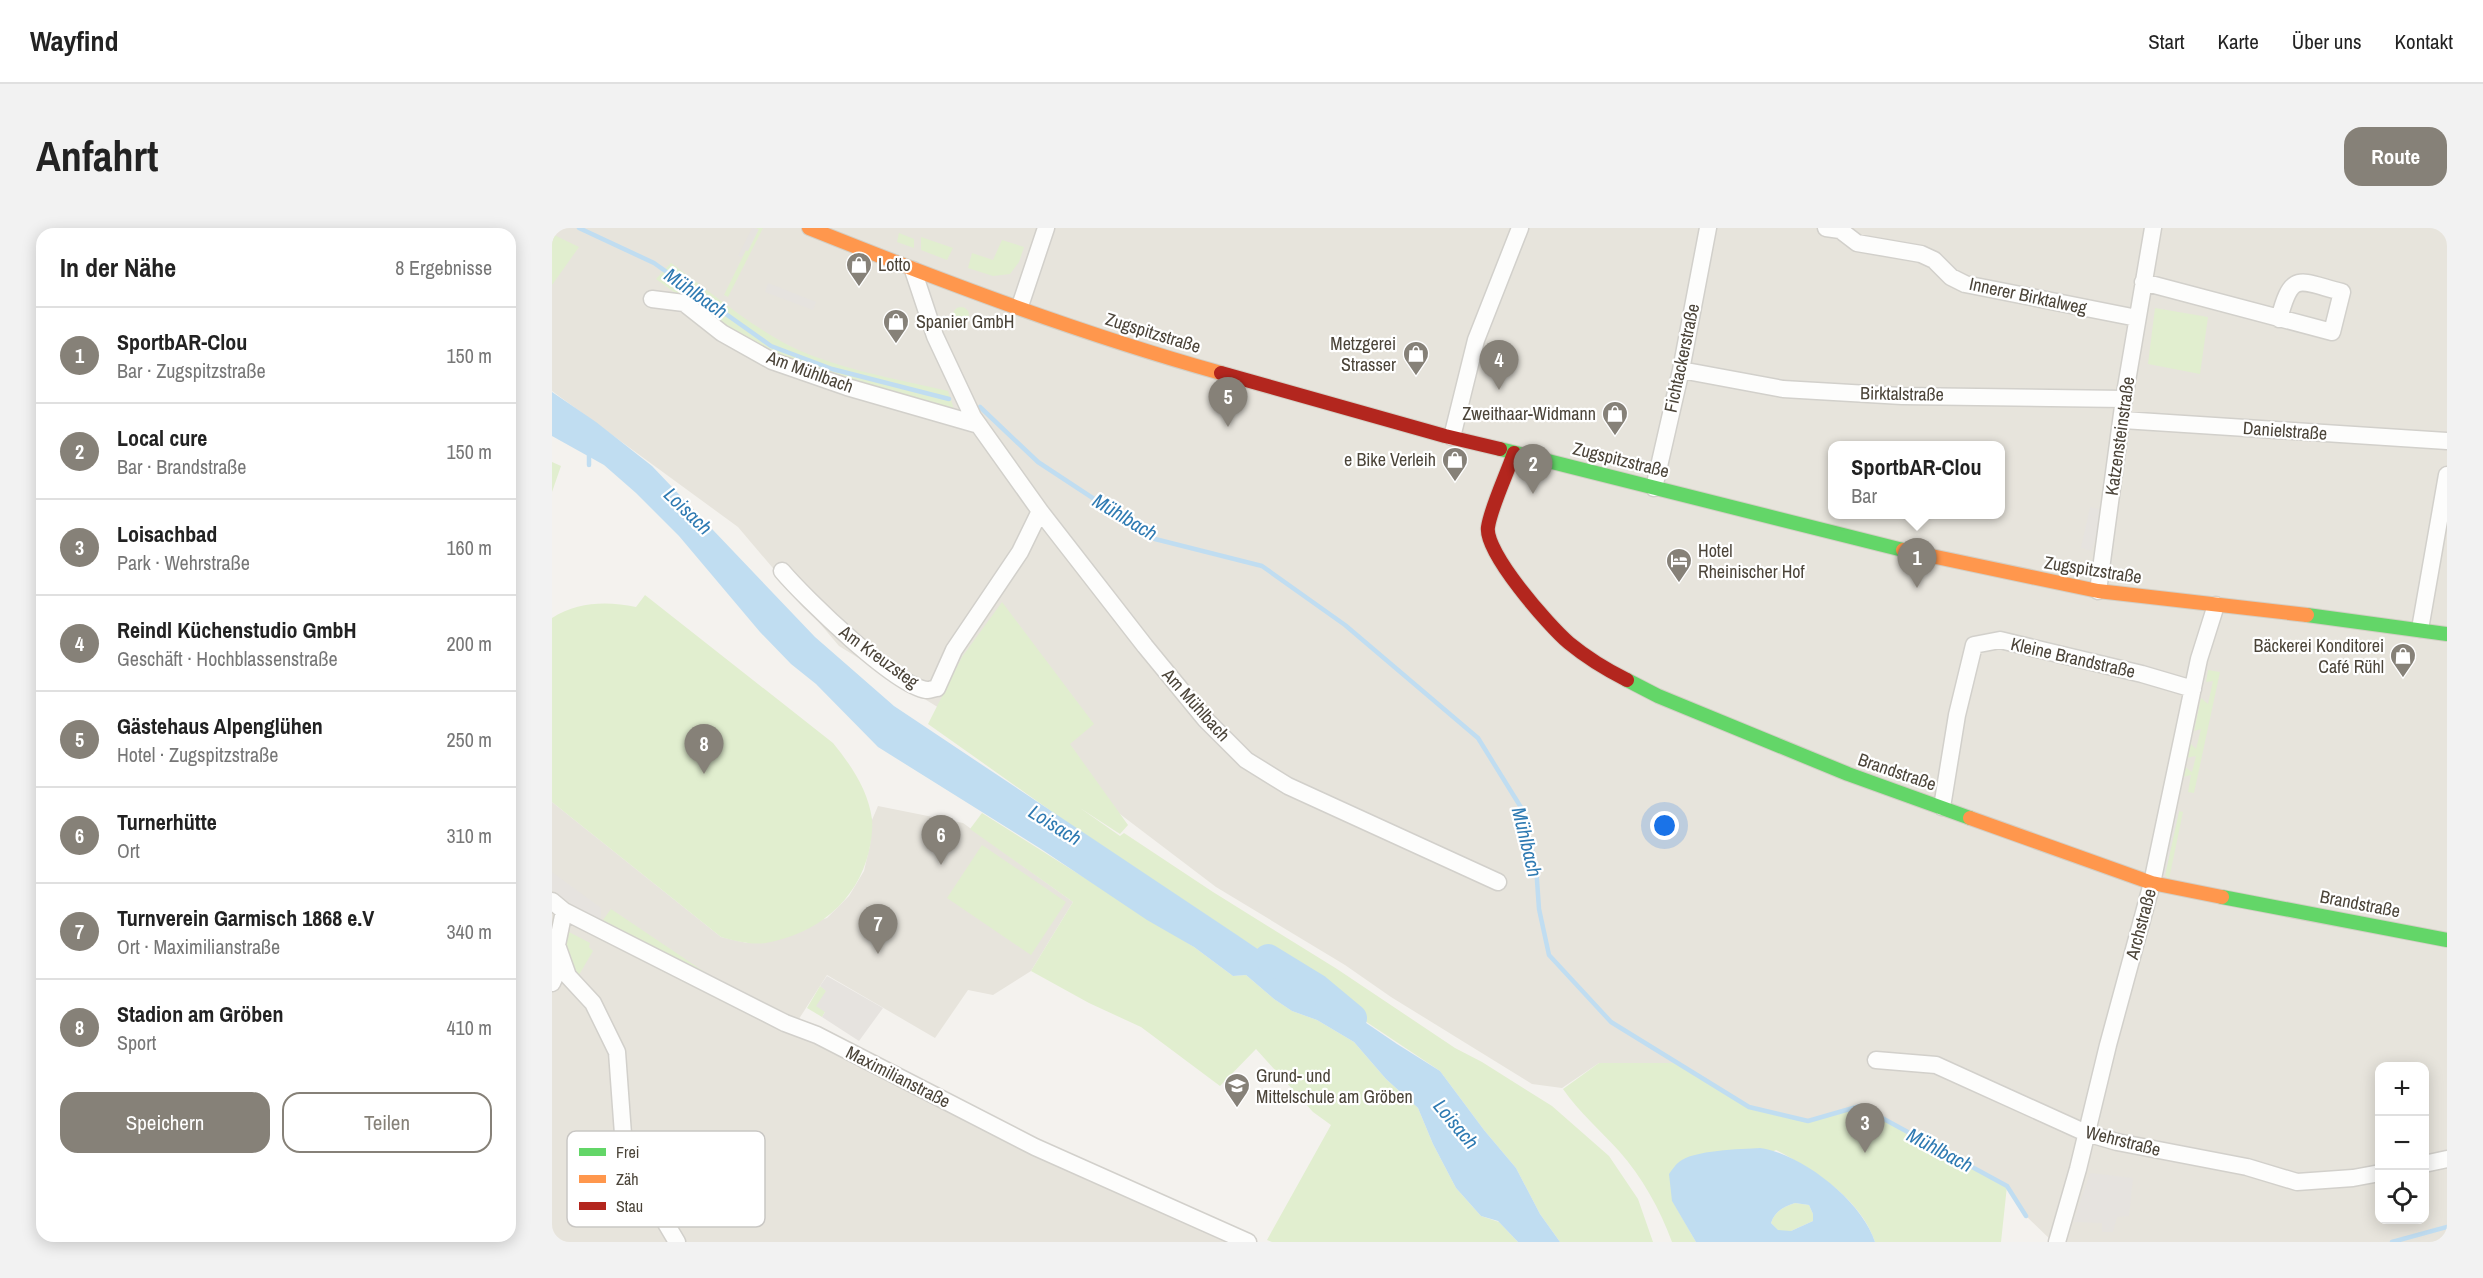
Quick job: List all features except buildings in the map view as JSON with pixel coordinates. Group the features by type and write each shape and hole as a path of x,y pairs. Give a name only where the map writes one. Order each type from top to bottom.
{"main road":[{"name":"Zugspitzstraße","path":"809,228 913,270 1136,349 1452,437 1575,466 1917,554 2098,591 2447,634"},
{"name":"Brandstraße","path":"1514,453 1487,530 1492,549 1515,582 1548,622 1569,643 1613,673 1658,696 1848,774 2152,883 2447,940"}],"street":[{"path":"1020,306 1046,228"},
{"path":"1452,437 1476,340 1520,228"},
{"name":"Fichtackerstraße","path":"1654,488 1681,370 1708,228"},
{"name":"Innerer Birktalweg","path":"1826,228 1840,230 1857,243 1921,254 1934,260 1951,277 1965,284 2138,318"},
{"name":"Katzensteinstraße","path":"2098,591 2123,420 2124,399 2153,228"},
{"name":"Am Mühlbach","path":"913,270 935,336 976,421 1040,511 1205,719 1246,760 1288,786 1498,882"},
{"path":"2143,282 2279,319"},
{"name":"Am Mühlbach","path":"652,299 684,303 722,333 772,361 847,387 976,421"},
{"name":"Birktalstraße","path":"1681,370 1783,389 1902,396 2124,399"},
{"name":"Danielstraße","path":"2123,420 2447,441"},
{"path":"2420,629 2447,474"},
{"name":"Am Kreuzsteg","path":"782,571 854,643 912,685 927,690 937,688 954,650 1020,552 1040,511"},
{"name":"Archstraße","path":"2057,1242 2152,883 2199,659 2216,604"},
{"name":"Kleine Brandstraße","path":"1942,807 1957,715 1974,645 2000,640 2142,674 2193,689"},
{"path":"552,983 556,974 558,906"},
{"name":"Maximilianstraße","path":"558,906 785,1023 817,1035 1035,1147 1248,1242"},
{"path":"557,945 568,976 593,1003 618,1052 623,1131"},
{"name":"Wehrstraße","path":"1876,1060 1936,1065 2086,1133 2137,1146 2247,1167 2297,1182 2353,1178 2375,1174"},
{"path":"2429,1163 2447,1159"},
{"path":"668,1227 677,1242"}],"shaded area":[{"path":"552,228 2447,228 2447,1242 2053,1242 2026,1216 2007,1186 1860,1106 1808,1121 1749,1107 1674,1063 1599,1063 1562,1088 1532,1084 1391,997 1345,965 1216,887 1112,808 1007,750 839,646 738,527 552,391"},
{"path":"752,228 759,229 748,251 745,250 742,257 738,256"},
{"path":"768,283 816,302 813,310 765,292"},
{"path":"2090,507 2102,510 2092,551 2081,548"},
{"path":"552,802 721,937 747,943 827,918 849,896 864,871 870,845 872,820 878,806 963,823 1073,902 1031,971 993,995 968,990 935,1038 827,975 797,1022 817,1035 1248,1242 552,1242"},
{"path":"2174,809 2179,811 2165,875 2159,874"},
{"path":"552,872 601,908 601,919 581,911 552,890"},
{"path":"827,976 883,1008 859,1041 822,1017 825,1012 816,1006 826,991 820,986"},
{"path":"2090,1173 2133,1178 2129,1216 2117,1217 2113,1232 2102,1232 2102,1223 2073,1222"}],"green space":[{"path":"757,228 763,228 728,297 724,295"},
{"path":"899,233 914,239 914,248 897,242"},
{"path":"552,234 579,247 552,285"},
{"path":"921,237 953,248 947,260 921,250"},
{"path":"1002,240 1024,247 1019,262 1010,274 993,276 968,268 972,253 993,260"},
{"path":"671,263 755,325 802,352 864,372 948,391 956,415 797,366 704,314 656,279"},
{"path":"958,307 964,307 969,315 967,321 958,323 953,318 953,312"},
{"path":"2155,308 2208,317 2200,374 2148,364"},
{"path":"552,462 561,466 552,492"},
{"path":"645,595 833,743 863,788 870,808 872,835 863,869 855,886 832,913 801,932 766,943 743,942 721,937 552,802 552,618 572,609 592,604 636,607"},
{"path":"1002,602 1094,724 1070,744 1128,825 1120,834 1080,808 1120,836 1124,833 1213,892 1337,969 1455,1048 1482,1062 1552,1106 1609,1156 1638,1199 1653,1242 1560,1242 1540,1214 1516,1168 1440,1071 1068,823 928,724 962,657"},
{"path":"2208,670 2220,672 2194,793 2188,792 2191,775 2183,777 2185,767 2192,772 2196,756 2186,758 2190,743 2196,749 2201,729 2194,731 2201,698 2208,704 2213,681 2206,682"},
{"path":"2179,811 2183,812 2169,879 2165,875"},
{"path":"982,813 1194,947 1233,976 1246,975 1292,1011 1317,1020 1354,1042 1386,1079 1418,1108 1433,1144 1456,1188 1481,1216 1499,1222 1518,1242 1272,1242 1267,1240 1331,1125 1313,1112 1256,1049 1220,1086 1141,1027 1089,1003 1031,971 1073,902 970,829"},
{"path":"982,845 1066,902 1031,955 947,898"},
{"path":"611,909 709,975 707,977 603,920"},
{"path":"569,932 590,943 589,947 593,951 576,980 563,954"},
{"path":"820,986 826,990 825,1012 822,1017 807,1008"},
{"path":"1599,1063 1674,1063 1749,1107 1808,1121 1860,1106 2007,1186 2001,1242 1875,1242 1859,1212 1848,1199 1806,1167 1776,1150 1672,1200 1696,1242 1672,1242 1643,1183 1619,1151 1563,1089"},
{"path":"1795,1203 1809,1205 1813,1221 1791,1231 1778,1231 1771,1223 1775,1215 1783,1208"}],"water":[{"path":"552,392 596,422 652,466 815,637 894,706 1440,1071 1516,1168 1540,1214 1560,1242 1518,1242 1498,1221 1481,1216 1456,1188 1433,1144 1418,1108 1386,1079 1354,1042 1317,1020 1292,1011 1246,975 1233,976 1194,947 1147,920 1041,849 878,747 816,684 791,664 760,632 679,536 636,493 604,465 552,436"},
{"path":"1760,1148 1794,1159 1828,1182 1857,1211 1868,1226 1875,1242 1696,1242 1672,1201 1669,1174 1679,1162 1695,1155","holes":["1795,1203 1809,1205 1813,1221 1791,1231 1778,1230 1771,1223 1777,1212 1787,1206"]}],"waterway":[{"name":"Mühlbach","path":"579,228 654,263 771,346 832,369 949,399"},
{"name":"Mühlbach","path":"980,407 1038,462 1155,539 1262,566 1345,625 1478,738 1522,809 1536,866 1539,909 1549,955 1611,1022 1749,1107 1808,1121 1860,1106 2007,1186 2026,1216"},
{"path":"589,453 589,465"},
{"name":"Loisach","path":"1268,958 1317,988 1353,1018"},
{"name":"Mühlbach","path":"2392,1242 2447,1227"}],"traffic: fast":[{"path":"1500,449 1903,550"},
{"path":"2307,615 2447,634"},
{"path":"1627,680 1658,696 1848,774 1970,818"},
{"path":"2222,897 2447,940"}],"traffic: slow":[{"path":"809,228 1013,306 1221,373"},
{"path":"1903,550 2098,591 2307,615"},
{"path":"1970,818 2152,883 2222,897"}],"traffic: jam":[{"path":"1221,373 1445,436 1500,449"},
{"path":"1514,453 1488,527 1496,553 1520,588 1569,643 1604,668 1627,680"}],"place":[{"name":"Lotto","path":"859,288"},
{"name":"Spanier GmbH","path":"896,345"},
{"name":"Metzgerei Strasser","path":"1416,377"},
{"name":"Reindl Küchenstudio GmbH","path":"1499,390"},
{"name":"Gästehaus Alpenglühen","path":"1228,427"},
{"name":"Zweithaar-Widmann","path":"1615,437"},
{"name":"e Bike Verleih","path":"1455,483"},
{"name":"Local cure","path":"1533,494"},
{"name":"Hotel Rheinischer Hof","path":"1679,584"},
{"name":"SportbAR-Clou","path":"1917,588"},
{"name":"Bäckerei Konditorei Café Rühl","path":"2403,679"},
{"name":"Stadion am Gröben","path":"704,774"},
{"name":"Turnerhütte","path":"941,865"},
{"name":"Turnverein Garmisch 1868 e.V","path":"878,954"},
{"name":"Grund- und Mittelschule am Gröben","path":"1237,1109"},
{"name":"Loisachbad","path":"1865,1153"}]}
